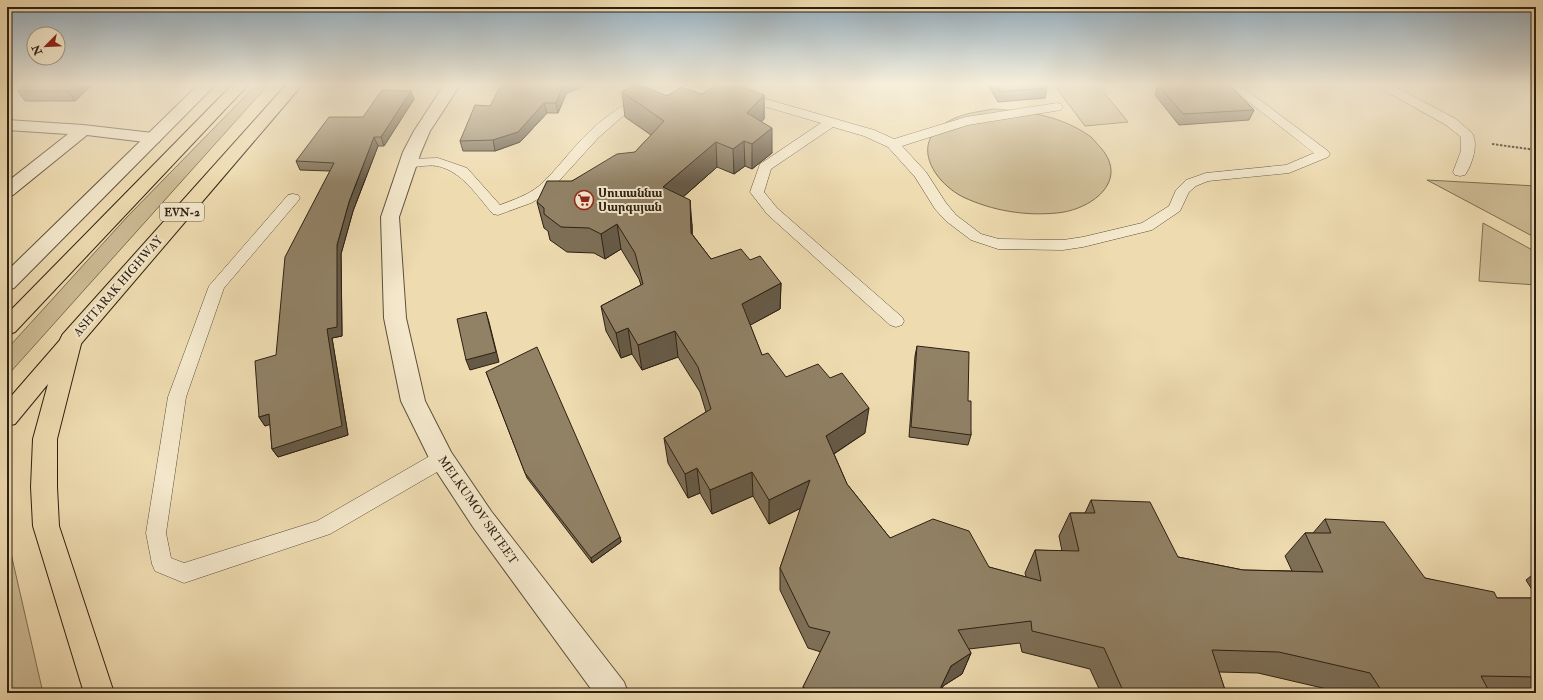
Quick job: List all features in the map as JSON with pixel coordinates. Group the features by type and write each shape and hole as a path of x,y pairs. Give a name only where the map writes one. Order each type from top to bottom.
{"main road":[{"path":"7,327 209,118"},
{"name":"ASHTARAK HIGHWAY","path":"7,417 71,340 265,118"},
{"path":"71,340 45,439 44,487 46,526 99,693"}],"street":[{"path":"7,283 174,118"},
{"name":"MELKUMOV SRTEET","path":"431,118 422,131 407,163 390,217 394,318 413,401 442,459 482,519 613,693"},
{"path":"7,125 83,130 153,138"},
{"path":"7,191 83,130"}],"lane":[{"path":"407,163 438,162 462,171 498,211 526,200 543,190 593,135 613,118"},
{"path":"816,118 869,133 893,144 921,175 940,206 951,218 976,237 998,244 1063,245 1083,242 1146,227 1175,208 1183,190 1192,183 1206,177 1289,169 1323,154 1276,118"},
{"path":"893,144 925,132 966,121 988,118"},
{"path":"1443,118 1451,122 1467,136 1468,151 1460,172"},
{"path":"831,122 766,167 758,192 772,211 896,321"},
{"path":"293,198 217,286 177,397 156,533 162,564 184,573 323,528 442,459"}],"path":[{"path":"1467,136 1502,146 1536,150"}],"shaded area":[{"path":"224,118 239,118 7,376 7,349 127,217"},
{"path":"954,118 1051,118 1068,124 1091,137 1101,148 1109,160 1111,172 1109,183 1093,200 1070,211 1057,213 1021,213 997,209 974,202 952,190 942,181 934,171 929,160 928,150 930,139 937,129"},
{"path":"1079,118 1124,118 1128,122 1085,126"},
{"path":"1427,180 1536,186 1536,238"},
{"path":"1483,223 1536,252 1536,285 1479,281"},
{"path":"7,536 43,693 7,693"}],"building":[{"path":"328,118 394,118 381,137 374,137 349,202 337,245 337,327 327,329 342,426 272,449 269,414 259,417 255,361 276,355 285,257 334,163 296,161"},
{"path":"470,118 531,118 518,132 493,140 460,141"},
{"path":"659,118 755,118 772,128 752,144 744,141 733,149 716,142 663,187 690,200 691,233 711,259 741,249 750,260 760,256 781,283 742,304 762,355 768,353 786,377 818,364 830,378 842,373 869,408 826,436 847,484 890,538 933,519 969,531 989,567 1041,581 1035,550 1079,551 1070,513 1095,513 1091,500 1150,502 1178,557 1243,570 1323,572 1305,533 1331,533 1325,519 1384,522 1425,578 1494,592 1497,598 1536,598 1536,677 1481,676 1490,693 1383,693 1370,673 1279,652 1212,650 1226,693 1124,693 1104,648 1032,631 1031,621 958,630 971,653 951,666 938,693 813,693 803,687 830,632 809,627 780,568 810,480 769,500 752,472 710,490 697,468 685,474 664,438 711,409 698,367 675,331 638,345 628,328 616,333 601,306 643,284 635,253 617,224 601,234 589,228 561,227 544,214 544,208 537,202 547,181 572,181 617,154 635,152 664,121"},
{"path":"486,312 496,352 466,360 457,319"},
{"path":"917,346 969,352 968,401 971,401 971,435 911,427"},
{"path":"537,347 620,537 591,558 525,473 486,372"}],"place":[{"name":"Սուսաննա Սարգսյան","path":"584,200"}]}
